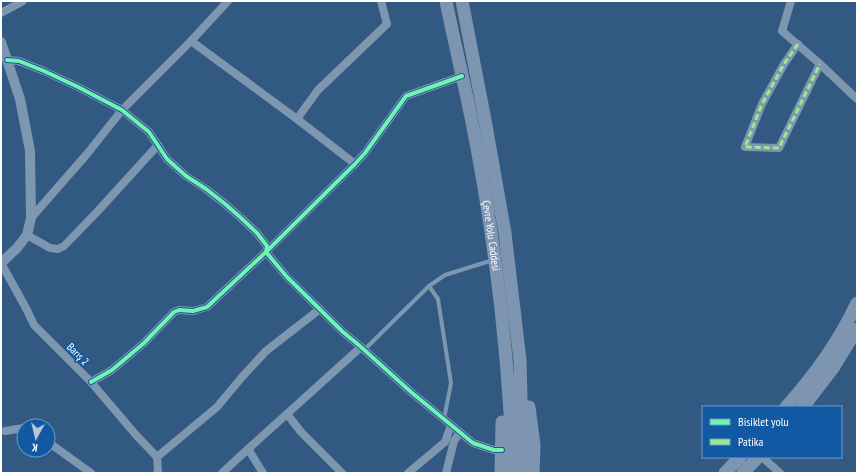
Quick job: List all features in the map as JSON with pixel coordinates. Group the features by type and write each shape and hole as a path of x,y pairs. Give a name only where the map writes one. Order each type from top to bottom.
{"highway":[{"name":"Çevre Yolu Caddesi","path":"446,1 474,129 495,259 501,310 512,440 513,473"},
{"name":"Çevre Yolu Caddesi","path":"462,1 505,233 520,360 523,473"},
{"path":"787,406 828,355 857,303"},
{"path":"804,406 833,368 857,329"},
{"path":"520,360 526,384 534,445 533,473"},
{"path":"502,473 503,381 505,361"},
{"path":"725,473 739,458"},
{"path":"743,473 757,458"}],"street":[{"path":"1,13 23,1"},
{"path":"31,218 87,154 122,110 191,41 228,1"},
{"path":"297,118 318,90 387,24 382,1"},
{"path":"791,1 782,31 857,99"},
{"path":"191,41 297,118 355,164"},
{"path":"1,42 20,99 30,151 31,218 27,235 17,248 1,263"},
{"path":"798,44 784,64 762,104 745,147 779,148 820,64"},
{"path":"7,60 19,61 44,71 122,110 148,132 167,159 186,176 224,203 257,233 266,246 266,252 287,277 343,332 411,392 473,443 494,450 502,450"},
{"path":"91,382 112,370 144,343 174,312 179,310 193,311 206,307 266,252 355,164 365,153 406,96 462,76"},
{"path":"27,235 50,248 58,249 64,246 158,145"},
{"name":"Barış 2","path":"1,263 34,325 91,382 136,435 157,457"},
{"path":"157,473 157,457 217,407 266,351 320,309"},
{"path":"222,473 362,348"},
{"path":"287,414 301,432 342,473"},
{"path":"408,473 445,442 451,425"},
{"path":"2,431 16,429"},
{"path":"446,473 454,441 460,432"},
{"path":"56,448 90,473"},
{"path":"248,449 263,473"},
{"path":"763,458 780,473"}],"lane":[{"path":"362,348 429,286 445,275 495,259"},
{"path":"429,286 438,299 451,383 444,419"}],"marked path":[{"path":"798,44 784,64 762,104 745,147 779,148 820,64"}],"cycle path":[{"path":"7,60 19,61 44,71 122,110 149,132 167,159 186,176 224,203 257,233 267,246 266,252 287,277 343,332 411,392 473,443 494,450 502,450"},
{"path":"91,382 112,370 144,343 174,312 179,310 193,311 207,307 266,252 355,164 365,153 406,96 462,76"}]}
